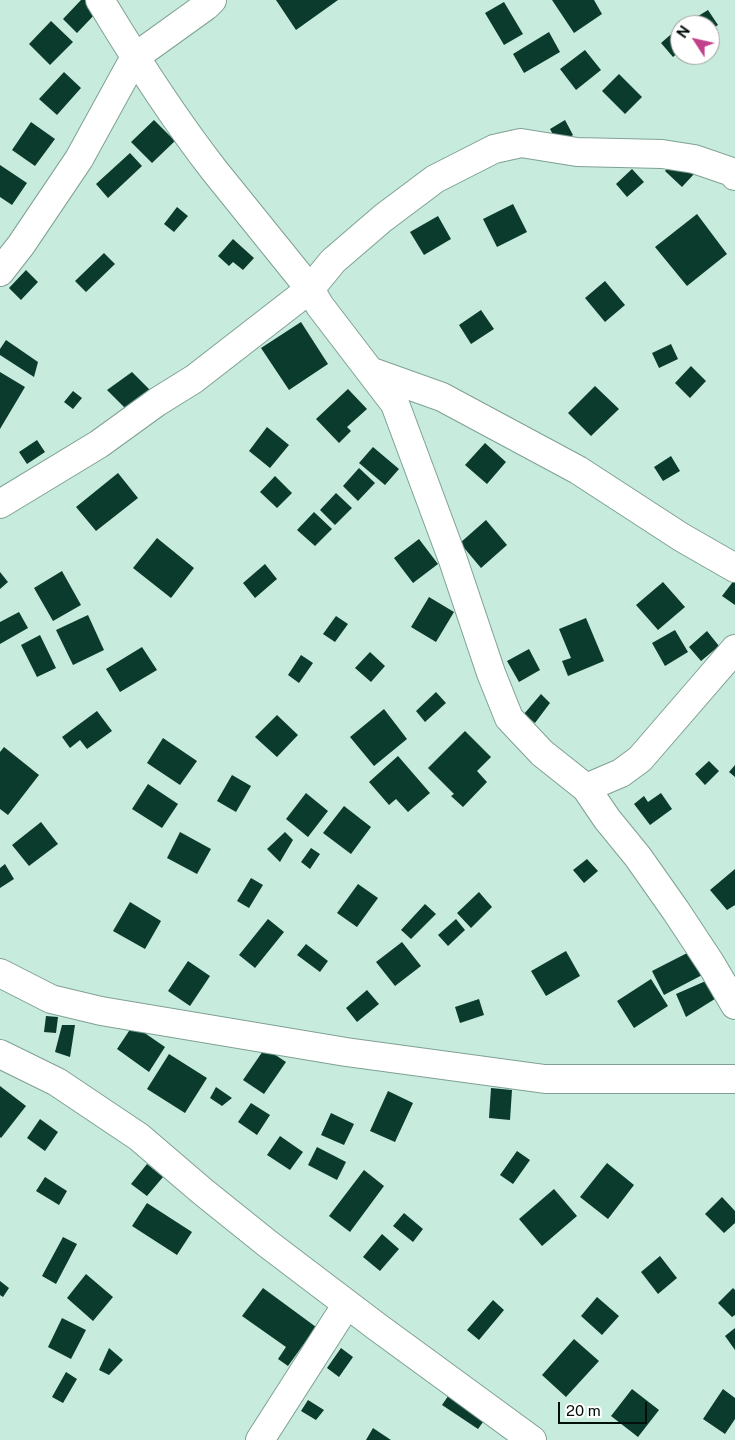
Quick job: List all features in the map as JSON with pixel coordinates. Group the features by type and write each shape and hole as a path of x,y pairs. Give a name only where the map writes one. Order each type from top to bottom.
{"street":[{"path":"100,0 134,58 214,170 310,289 320,306 395,404 453,560 490,674 509,718 542,753 586,788 676,911 735,1005"},
{"path":"0,272 22,245 79,159 134,58 212,0"},
{"path":"0,504 99,444 157,402 194,379 310,289 333,261 383,218 435,179 494,149 521,143 577,152 662,154 694,159 732,172 735,176"},
{"path":"372,372 442,397 578,470 681,537 735,568"},
{"path":"586,788 621,773 640,759 735,649"},
{"path":"0,973 51,999 101,1011 346,1052 545,1079 735,1079"},
{"path":"0,1054 56,1082 139,1137 261,1238 347,1304 532,1440"},
{"path":"260,1440 347,1304"}],"building":[{"path":"81,0 85,0 97,12 77,33 63,19"},
{"path":"276,0 338,0 296,30"},
{"path":"552,0 594,0 602,14 574,33"},
{"path":"504,2 523,34 504,45 485,13"},
{"path":"708,10 711,15 700,15"},
{"path":"51,21 73,42 50,65 29,44"},
{"path":"549,32 560,52 524,73 513,54"},
{"path":"670,35 670,54 661,43"},
{"path":"585,50 601,70 576,90 560,69"},
{"path":"64,72 81,88 57,115 39,99"},
{"path":"619,74 642,97 625,114 602,91"},
{"path":"154,120 175,141 152,163 131,142"},
{"path":"565,120 573,135 558,144 550,129"},
{"path":"31,122 55,139 35,166 12,150"},
{"path":"130,153 142,166 108,198 96,184"},
{"path":"677,158 694,174 682,187 665,171"},
{"path":"0,165 27,183 12,205 0,197"},
{"path":"632,169 644,182 627,197 616,184"},
{"path":"513,204 527,232 497,247 483,219"},
{"path":"177,207 188,216 174,232 164,224"},
{"path":"697,214 727,254 687,286 655,247"},
{"path":"438,216 451,239 424,255 410,232"},
{"path":"233,239 254,258 243,270 233,262 229,266 218,256"},
{"path":"104,253 115,264 86,292 75,281"},
{"path":"26,270 38,282 21,300 9,288"},
{"path":"605,281 625,305 605,322 585,298"},
{"path":"481,310 494,329 471,344 459,325"},
{"path":"301,322 328,364 289,390 261,348"},
{"path":"6,340 38,362 34,377 0,355 0,349"},
{"path":"671,344 678,359 659,368 652,353"},
{"path":"691,366 706,381 690,398 675,383"},
{"path":"0,372 25,387 0,429"},
{"path":"132,372 150,390 129,412 107,390"},
{"path":"595,386 619,409 591,436 568,413"},
{"path":"348,389 367,409 347,427 351,431 339,443 316,419"},
{"path":"73,391 82,398 73,409 64,402"},
{"path":"267,427 289,445 270,468 249,451"},
{"path":"37,440 45,452 27,464 19,452"},
{"path":"485,443 506,462 487,484 465,465"},
{"path":"373,447 399,469 385,485 359,463"},
{"path":"671,456 680,471 663,481 654,467"},
{"path":"359,468 375,483 358,501 343,486"},
{"path":"118,473 138,498 96,531 76,507"},
{"path":"275,476 292,493 277,508 260,492"},
{"path":"336,493 352,508 335,525 320,510"},
{"path":"314,512 332,529 315,546 297,530"},
{"path":"486,520 507,545 481,568 460,543"},
{"path":"157,538 194,568 171,598 133,568"},
{"path":"419,539 438,564 413,583 394,558"},
{"path":"265,564 277,579 255,598 243,583"},
{"path":"62,571 81,605 53,621 34,588"},
{"path":"0,572 8,582 0,589"},
{"path":"735,579 735,605 722,596"},
{"path":"663,582 685,607 658,630 636,605"},
{"path":"429,597 454,612 436,642 411,627"},
{"path":"19,612 28,628 0,644 0,622"},
{"path":"88,615 104,650 73,665 56,630"},
{"path":"336,616 348,624 335,642 323,634"},
{"path":"586,618 604,661 568,676 562,661 571,658 559,629"},
{"path":"675,630 688,652 665,666 652,643"},
{"path":"707,631 719,646 701,661 689,647"},
{"path":"40,635 56,668 37,677 21,645"},
{"path":"142,647 157,670 120,692 106,669"},
{"path":"529,649 540,670 519,682 507,661"},
{"path":"370,652 385,666 371,682 355,668"},
{"path":"301,655 313,663 299,683 288,675"},
{"path":"436,692 446,703 425,722 416,711"},
{"path":"541,694 550,703 535,723 524,714"},
{"path":"384,709 407,739 374,766 350,737"},
{"path":"97,711 112,731 87,749 80,740 70,748 62,737"},
{"path":"277,715 298,735 277,757 255,737"},
{"path":"465,731 491,757 477,771 487,782 463,807 451,796 454,794 428,768"},
{"path":"163,738 197,761 180,785 147,763"},
{"path":"4,747 39,775 8,815 0,809 0,752"},
{"path":"398,756 430,793 408,812 396,799 389,805 369,782"},
{"path":"709,761 719,771 705,785 695,774"},
{"path":"735,765 735,777 729,772"},
{"path":"232,775 251,786 236,812 217,801"},
{"path":"148,784 178,804 162,828 132,809"},
{"path":"306,793 328,811 308,837 286,819"},
{"path":"661,793 672,809 650,825 634,804 644,796 648,802"},
{"path":"344,806 371,827 351,854 323,833"},
{"path":"41,822 58,844 29,866 12,845"},
{"path":"180,832 211,849 197,874 167,858"},
{"path":"285,832 293,840 280,862 267,849"},
{"path":"311,848 320,854 310,869 301,862"},
{"path":"587,859 598,871 584,883 573,870"},
{"path":"5,864 14,879 0,888 0,868"},
{"path":"735,869 735,905 727,910 710,890"},
{"path":"251,878 263,885 249,908 237,901"},
{"path":"358,884 378,898 357,927 337,913"},
{"path":"479,892 492,907 471,928 457,913"},
{"path":"130,902 161,921 145,949 113,931"},
{"path":"425,904 436,914 411,939 401,930"},
{"path":"268,919 284,932 255,968 239,955"},
{"path":"456,919 465,930 448,946 438,935"},
{"path":"402,942 421,966 395,986 376,962"},
{"path":"306,944 328,961 320,972 297,955"},
{"path":"695,949 706,973 664,995 652,971"},
{"path":"566,951 580,976 546,996 531,971"},
{"path":"188,961 210,976 190,1006 168,991"},
{"path":"651,979 668,1006 634,1028 617,1001"},
{"path":"708,980 718,997 686,1017 676,994"},
{"path":"367,990 379,1004 357,1022 346,1008"},
{"path":"479,999 484,1015 460,1023 455,1007"},
{"path":"46,1016 58,1017 56,1033 44,1032"},
{"path":"62,1025 75,1025 70,1057 55,1052"},
{"path":"133,1025 165,1047 149,1072 117,1049"},
{"path":"265,1048 286,1062 264,1094 243,1080"},
{"path":"169,1054 207,1078 185,1113 147,1089"},
{"path":"0,1086 26,1106 1,1138 0,1137"},
{"path":"216,1087 232,1098 222,1106 210,1098"},
{"path":"491,1088 512,1090 510,1120 489,1118"},
{"path":"388,1091 413,1103 395,1142 370,1131"},
{"path":"251,1103 270,1115 257,1135 238,1122"},
{"path":"331,1113 354,1124 344,1145 321,1135"},
{"path":"40,1119 58,1132 45,1151 27,1138"},
{"path":"280,1136 303,1152 290,1170 267,1155"},
{"path":"317,1147 346,1162 337,1180 308,1165"},
{"path":"517,1151 530,1160 513,1184 500,1175"},
{"path":"607,1163 634,1185 608,1219 580,1197"},
{"path":"147,1164 163,1177 147,1196 131,1184"},
{"path":"364,1170 384,1186 350,1232 329,1216"},
{"path":"45,1177 67,1191 59,1205 36,1191"},
{"path":"554,1189 577,1216 542,1246 519,1219"},
{"path":"722,1197 735,1211 735,1223 724,1233 705,1214"},
{"path":"147,1203 192,1232 177,1255 132,1226"},
{"path":"404,1213 423,1229 413,1242 393,1226"},
{"path":"382,1234 399,1249 380,1271 363,1257"},
{"path":"63,1237 77,1244 56,1284 42,1276"},
{"path":"660,1256 677,1278 658,1294 641,1272"},
{"path":"86,1274 113,1297 93,1321 67,1298"},
{"path":"0,1281 9,1288 3,1297 0,1295"},
{"path":"263,1288 316,1327 288,1366 278,1359 286,1347 242,1316"},
{"path":"733,1288 735,1290 735,1315 732,1317 718,1303"},
{"path":"597,1297 619,1316 602,1335 581,1316"},
{"path":"493,1300 504,1310 479,1340 467,1330"},
{"path":"62,1318 86,1330 71,1359 48,1347"},
{"path":"735,1328 735,1350 725,1336"},
{"path":"574,1339 599,1361 566,1397 542,1375"},
{"path":"109,1348 123,1360 109,1375 99,1370"},
{"path":"341,1348 353,1357 339,1377 327,1368"},
{"path":"66,1372 77,1379 63,1403 52,1397"},
{"path":"455,1386 491,1411 478,1429 442,1405"},
{"path":"632,1389 659,1410 638,1437 611,1416"},
{"path":"723,1389 735,1398 735,1419 725,1434 703,1419"},
{"path":"308,1400 324,1410 316,1420 301,1411"},
{"path":"373,1428 391,1440 366,1440"}]}
